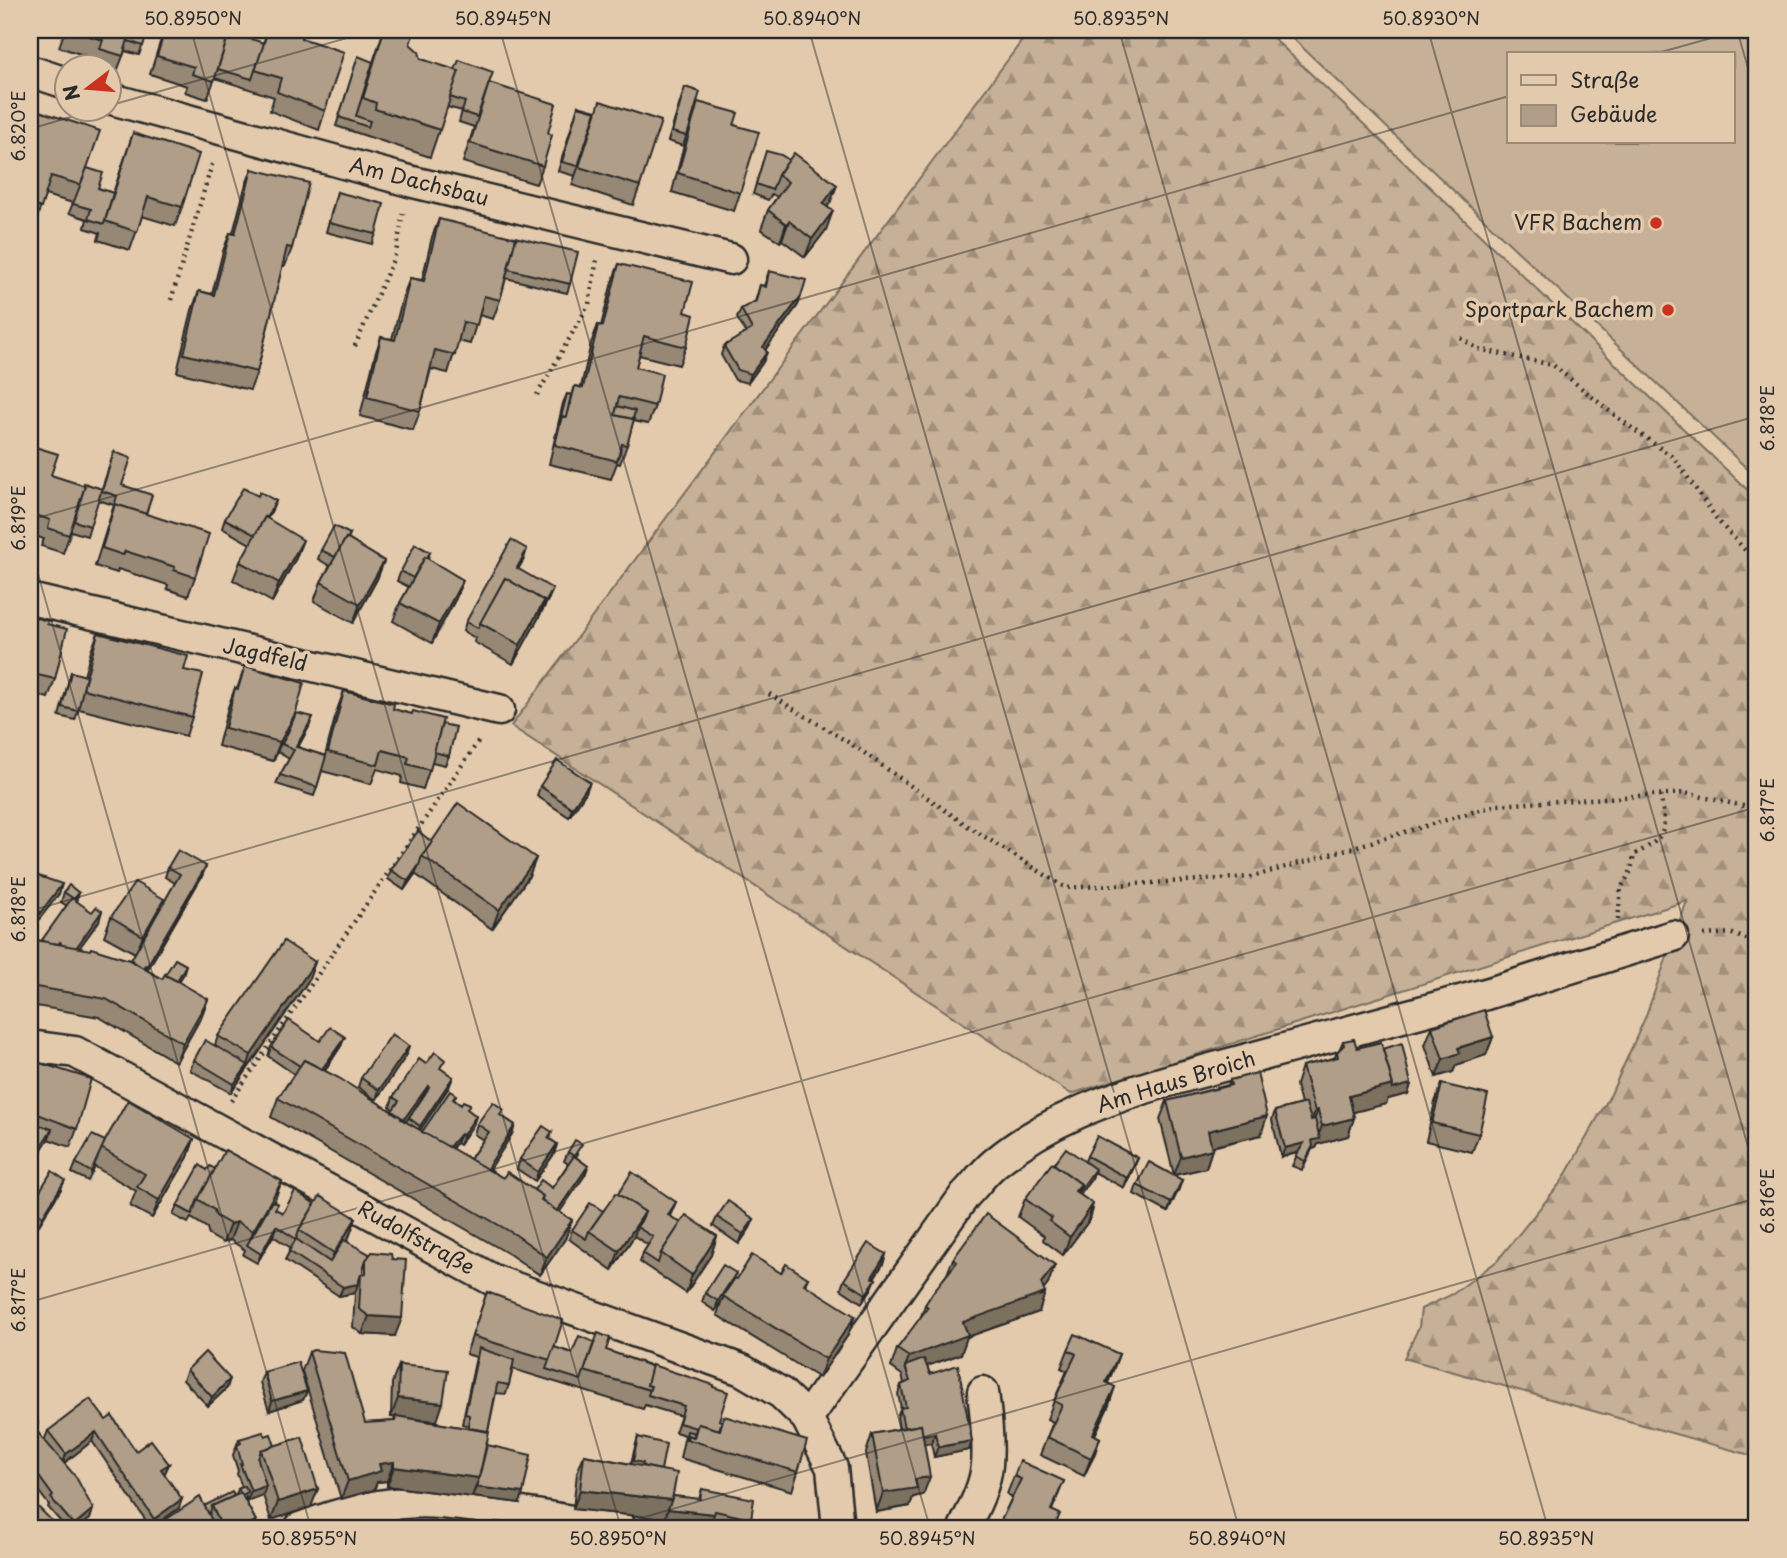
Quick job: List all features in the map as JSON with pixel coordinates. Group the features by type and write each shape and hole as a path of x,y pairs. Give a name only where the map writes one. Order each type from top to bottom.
{"street":[{"path":"30,71 52,78"},
{"name":"Am Dachsbau","path":"122,101 409,181 731,259"},
{"name":"Jagdfeld","path":"30,598 499,710"},
{"name":"Am Haus Broich","path":"807,1418 965,1195 993,1165 1028,1138 1061,1119 1122,1095 1171,1080 1486,994 1673,936"},
{"name":"Rudolfstraße","path":"30,1046 75,1052 493,1280 742,1370 781,1393 807,1418 832,1468 838,1528"},
{"path":"964,1528 978,1499 987,1467 987,1423 983,1392"},
{"path":"300,1528 329,1517 379,1506 439,1503 621,1528"}],"path":[{"path":"171,300 223,130"},
{"path":"355,346 396,253 409,181"},
{"path":"537,395 589,304 603,228"},
{"path":"1461,338 1478,349 1553,365 1618,418 1674,458 1719,522 1757,563"},
{"path":"769,694 856,747 967,825 1066,888 1252,877 1497,805 1685,793 1757,809"},
{"path":"213,1128 499,710"},
{"path":"1619,952 1615,932 1620,912 1621,888 1632,871 1634,855 1656,842 1665,828 1660,794"},
{"path":"1673,936 1730,933 1757,943"}],"green space":[{"path":"1030,30 1265,30 1757,499 1757,1457 1404,1358 1419,1327 1421,1309 1453,1294 1497,1261 1562,1181 1611,1094 1645,1018 1687,901 1071,1094 511,726"},
{"name":"Sportpark Bachem","path":"1284,30 1757,30 1757,478"}],"building":[{"path":"69,30 131,30 123,56 122,52 100,49 103,40"},
{"path":"131,30 148,30 143,46 128,41"},
{"path":"165,30 217,30 229,33 214,81 192,74 194,67 157,56"},
{"path":"268,30 303,30 301,38 344,52 325,111 277,92 281,78 255,70"},
{"path":"384,30 413,35 410,44 419,52 421,59 459,71 440,130 375,109 376,103 363,98"},
{"path":"228,32 264,43 252,79 218,69"},
{"path":"358,56 373,62 356,116 370,121 368,127 339,117"},
{"path":"459,60 493,72 477,117 462,112 465,102 450,97 459,71 455,70"},
{"path":"489,83 556,104 548,133 552,135 543,166 470,143"},
{"path":"685,87 700,92 687,136 672,132"},
{"path":"600,101 661,121 640,186 579,167"},
{"path":"698,102 738,113 734,125 759,132 740,193 678,173"},
{"path":"578,106 596,111 578,166 562,162"},
{"path":"39,111 52,115 52,122 73,122 100,131 81,185 51,176 41,208 30,204 30,140"},
{"path":"133,133 199,154 182,207 148,197 137,232 105,221"},
{"path":"766,151 789,160 778,175 772,190 756,184"},
{"path":"794,153 837,185 823,204 833,211 812,239 789,221 786,224 768,210 788,182 778,175"},
{"path":"87,168 103,173 98,188 113,193 104,224 88,219 91,209 73,204"},
{"path":"252,169 309,183 292,248 287,247 257,372 184,354 199,291 214,295 230,233 235,234"},
{"path":"337,192 384,204 376,234 329,223"},
{"path":"439,219 516,238 500,300 484,296 477,325 463,322 455,355 435,350 420,411 367,397 381,337 395,340 410,278 424,281"},
{"path":"515,237 578,252 570,284 508,269"},
{"path":"619,264 693,282 685,312 694,315 686,347 644,336 636,367 662,374 655,406 619,397 615,415 634,419 627,445 622,444 617,461 555,445 562,416 567,417 575,386 583,388 598,325 603,326"},
{"path":"769,271 806,280 801,296 763,347 767,352 751,374 738,370 724,346 752,329 741,309 756,301 760,285 766,287"},
{"path":"567,394 571,395 566,417 562,416 559,425"},
{"path":"617,406 635,411 633,419 615,415"},
{"path":"32,446 58,454 51,475 85,486 69,535 48,528 50,520 30,513"},
{"path":"114,452 131,458 122,485 152,495 146,514 115,504 112,513 117,496 102,491"},
{"path":"84,483 102,489 90,526 74,521"},
{"path":"243,488 258,496 260,492 276,501 255,535 225,519"},
{"path":"115,504 209,534 195,577 174,570 175,567 125,551 123,555 102,548"},
{"path":"265,517 303,540 279,583 240,562"},
{"path":"334,526 350,534 335,557 321,550"},
{"path":"346,538 384,561 360,604 321,582"},
{"path":"511,540 527,549 517,568 553,589 541,610 544,601 505,578 478,628 466,622"},
{"path":"415,544 430,552 413,578 401,571"},
{"path":"425,557 463,580 439,624 400,603"},
{"path":"505,578 544,601 520,645 480,623"},
{"path":"30,616 67,629 55,679 33,674 34,670 30,669"},
{"path":"98,633 188,656 184,670 203,674 192,717 83,689"},
{"path":"245,666 304,683 296,712 280,742 225,728 235,688 238,689"},
{"path":"71,672 86,676 78,711 62,707"},
{"path":"344,691 394,704 393,709 443,719 430,770 407,764 409,757 382,750 378,765 328,752"},
{"path":"296,713 313,717 296,747 326,756 317,787 280,775 294,750 282,744"},
{"path":"442,724 456,727 449,756 434,752"},
{"path":"557,760 590,782 572,808 540,786"},
{"path":"458,803 536,858 499,910 422,856"},
{"path":"418,831 432,842 408,881 391,870"},
{"path":"178,850 206,866 147,966 143,968 131,960 180,874 168,867"},
{"path":"30,873 62,884 30,926"},
{"path":"135,882 164,899 143,936 111,917"},
{"path":"69,885 79,893 74,899 64,892"},
{"path":"72,898 92,912 96,907 102,911 76,948 60,945 60,942 58,944 42,940"},
{"path":"30,939 90,950 91,948 129,960 162,979 165,974 208,999 183,1043 106,999 30,986"},
{"path":"284,941 315,962 251,1055 218,1036"},
{"path":"175,959 186,965 177,981 165,975"},
{"path":"1484,1010 1493,1037 1458,1048 1460,1053 1443,1059 1432,1027"},
{"path":"289,1020 320,1041 330,1027 345,1037 322,1069 304,1060 300,1066 271,1047"},
{"path":"392,1034 409,1046 379,1090 361,1078"},
{"path":"1354,1039 1357,1048 1381,1042 1393,1085 1349,1096 1354,1118 1322,1126 1302,1066 1338,1057 1337,1052 1344,1045 1343,1041"},
{"path":"205,1040 248,1065 234,1084 194,1060"},
{"path":"1402,1043 1411,1084 1392,1089 1383,1049"},
{"path":"435,1052 445,1060 440,1068 453,1077 420,1126 409,1118 428,1086 404,1119 392,1111 399,1101 393,1097 419,1059 426,1064"},
{"path":"30,1060 91,1079 77,1129 38,1114 37,1118 30,1115"},
{"path":"304,1060 339,1078 401,1119 503,1178 507,1172 543,1196 541,1200 572,1220 547,1257 516,1235 278,1098"},
{"path":"1257,1073 1267,1116 1208,1131 1212,1149 1181,1157 1167,1101 1231,1085 1230,1080"},
{"path":"1442,1084 1488,1095 1479,1134 1432,1123"},
{"path":"450,1091 456,1095 453,1099 461,1105 463,1101 470,1104 467,1109 476,1116 463,1135 460,1134 449,1147 422,1132"},
{"path":"128,1100 194,1139 159,1200 137,1187 145,1174 101,1148"},
{"path":"493,1102 504,1110 500,1115 515,1125 488,1167 492,1172 470,1159 489,1132 477,1124"},
{"path":"1306,1103 1311,1120 1315,1119 1320,1139 1312,1140 1313,1146 1305,1161 1296,1156 1304,1143 1285,1148 1275,1111"},
{"path":"34,1123 52,1129 30,1168 30,1131"},
{"path":"543,1126 552,1132 548,1138 557,1144 538,1172 520,1159"},
{"path":"92,1135 105,1141 91,1172 76,1163"},
{"path":"1097,1136 1138,1158 1127,1178 1087,1156"},
{"path":"575,1140 582,1144 574,1156 568,1152"},
{"path":"1066,1148 1095,1169 1078,1193 1081,1184 1054,1164"},
{"path":"225,1150 282,1181 253,1231 237,1222 230,1224 216,1216 214,1210 198,1199"},
{"path":"574,1156 588,1166 557,1211 534,1190 541,1180 552,1188"},
{"path":"1149,1162 1182,1180 1171,1203 1137,1185"},
{"path":"1052,1163 1081,1184 1075,1191 1093,1204 1070,1237 1049,1221 1052,1218 1025,1199"},
{"path":"200,1165 207,1170 210,1166 215,1169 192,1214 177,1206"},
{"path":"52,1171 65,1180 43,1216 30,1207"},
{"path":"632,1172 676,1202 668,1215 681,1223 661,1253 658,1263 643,1253 653,1237 637,1227 645,1212 618,1194"},
{"path":"295,1191 315,1204 296,1239 276,1226 261,1254 247,1245 272,1201 278,1204 275,1209 283,1213"},
{"path":"616,1193 645,1212 619,1251 589,1231"},
{"path":"320,1196 356,1218 334,1253 299,1230"},
{"path":"728,1201 754,1219 743,1234 717,1217"},
{"path":"590,1203 603,1211 586,1239 572,1230"},
{"path":"986,1214 1055,1265 1041,1283 1045,1293 963,1322 968,1335 909,1357 897,1349 928,1307 925,1305 933,1292 957,1262 953,1259"},
{"path":"686,1215 717,1236 692,1275 661,1253"},
{"path":"296,1239 330,1262 344,1240 369,1254 358,1284 343,1287 289,1251"},
{"path":"868,1243 886,1254 872,1277 876,1279 866,1294 844,1280"},
{"path":"372,1252 391,1254 392,1259 406,1260 402,1318 369,1316 359,1309 361,1274 366,1274 366,1260"},
{"path":"752,1255 781,1273 786,1264 808,1278 804,1284 855,1316 826,1359 723,1296"},
{"path":"723,1265 736,1273 718,1301 705,1293"},
{"path":"487,1292 563,1320 550,1360 472,1336"},
{"path":"598,1333 610,1338 606,1350 653,1367 647,1385 651,1386 650,1390 584,1371"},
{"path":"1075,1334 1119,1354 1106,1382 1115,1387 1093,1434 1100,1438 1091,1458 1047,1437 1062,1405 1054,1401 1076,1354 1068,1350"},
{"path":"579,1336 594,1342 581,1380 546,1369 554,1347 572,1353"},
{"path":"479,1348 514,1360 509,1385 497,1385 488,1431 469,1428 469,1415 465,1414"},
{"path":"313,1350 345,1353 365,1423 395,1421 396,1416 489,1432 479,1478 394,1467 394,1462 379,1464 381,1471 348,1481 309,1352"},
{"path":"205,1352 230,1379 212,1397 187,1370"},
{"path":"924,1359 930,1374 958,1365 972,1441 938,1447 935,1433 922,1435 921,1425 904,1428 900,1408 906,1407 901,1385 910,1381 905,1366"},
{"path":"298,1362 307,1391 272,1401 264,1372"},
{"path":"399,1365 448,1370 443,1403 398,1398"},
{"path":"652,1365 728,1392 719,1420 722,1421 719,1430 698,1424 695,1433 696,1428 679,1423 684,1406 648,1395 651,1386 647,1385"},
{"path":"90,1399 106,1420 112,1416 136,1451 151,1440 169,1464 161,1469 182,1499 154,1519 96,1432 66,1454 48,1431"},
{"path":"31,1413 38,1423 33,1427 76,1477 93,1509 74,1525 30,1468"},
{"path":"724,1416 807,1441 798,1472 686,1439 688,1435 694,1437 698,1424 720,1430"},
{"path":"921,1425 930,1477 915,1479 917,1488 883,1493 872,1434"},
{"path":"687,1431 695,1433 693,1437 688,1435 685,1439"},
{"path":"263,1432 265,1436 271,1434 275,1446 261,1450 258,1459 266,1486 251,1491 240,1464 237,1445 241,1443 239,1439"},
{"path":"302,1437 318,1489 278,1502 261,1450"},
{"path":"638,1437 666,1444 661,1470 633,1461"},
{"path":"487,1445 531,1455 523,1493 476,1487"},
{"path":"584,1455 677,1473 672,1500 580,1490"},
{"path":"1020,1461 1064,1481 1051,1510 1060,1514 1054,1528 998,1527 1021,1479 1014,1476"},
{"path":"244,1486 248,1492 242,1495 238,1489"},
{"path":"702,1489 754,1499 751,1519 715,1511 714,1514 668,1509 673,1496 700,1499"},
{"path":"232,1492 234,1496 212,1506 209,1515 204,1506"},
{"path":"241,1493 256,1521 240,1528 222,1528 212,1506"},
{"path":"200,1497 216,1528 153,1528"},
{"path":"30,1499 50,1519 62,1528 30,1528"},
{"path":"436,1522 439,1527 447,1528 427,1528"},
{"path":"496,1522 546,1528 496,1528"}],"place":[{"name":"VFR Bachem","path":"1656,223"},
{"name":"Sportpark Bachem","path":"1668,310"}]}
